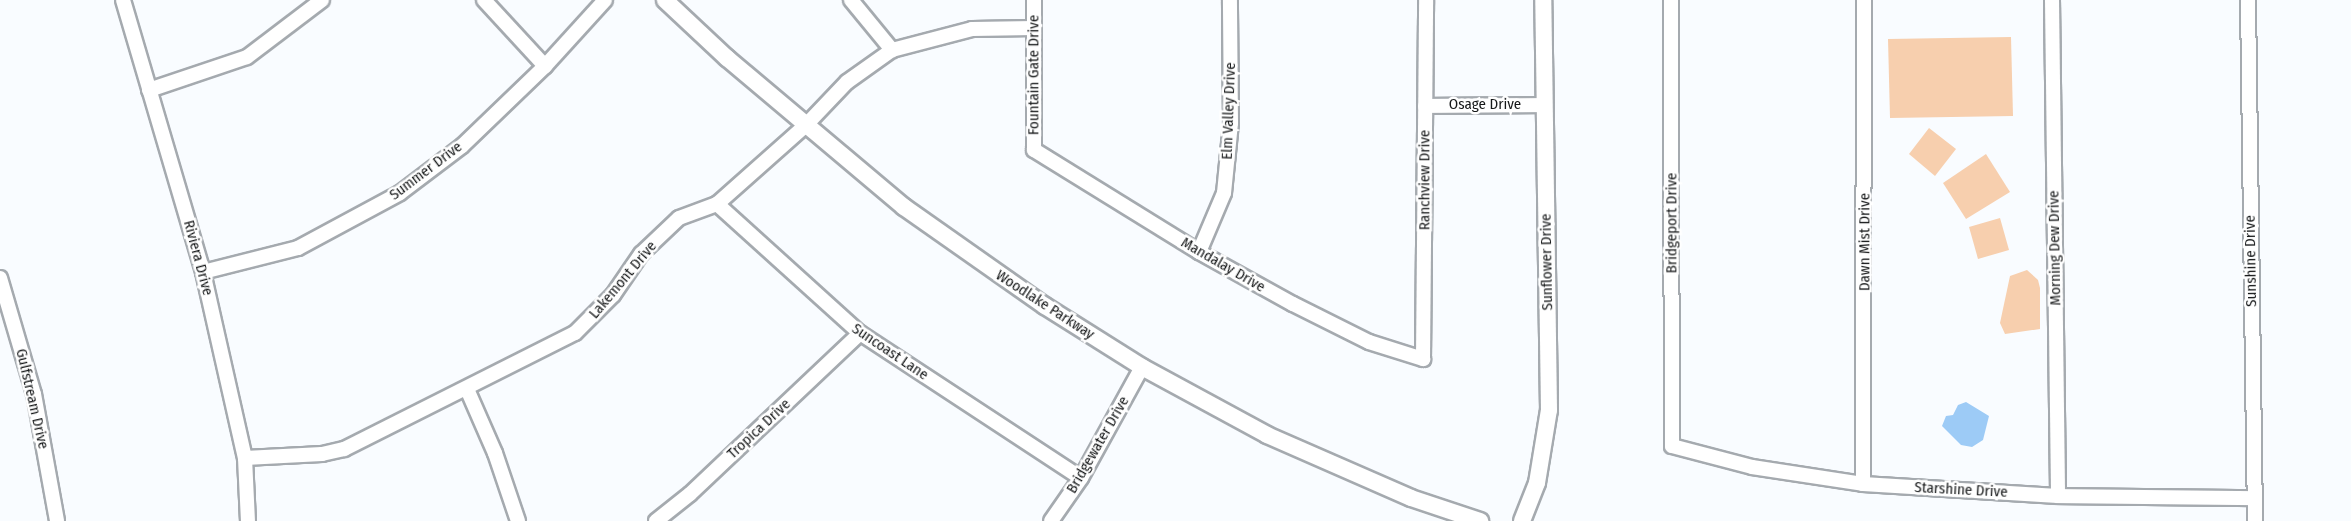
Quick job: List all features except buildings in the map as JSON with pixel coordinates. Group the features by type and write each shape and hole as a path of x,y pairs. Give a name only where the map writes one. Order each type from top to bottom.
{"street":[{"name":"Riviera Drive","path":"123,0 203,272 245,458 248,521"},
{"path":"149,90 247,57 322,0"},
{"path":"484,0 545,66"},
{"name":"Summer Drive","path":"203,272 298,248 400,193 462,146 545,66 605,0"},
{"name":"Woodlake Parkway","path":"665,0 727,58 904,207 981,264 1142,367 1268,435 1411,498 1480,521"},
{"path":"851,0 892,50"},
{"name":"Fountain Gate Drive","path":"1034,0 1034,150"},
{"name":"Elm Valley Drive","path":"1199,252 1224,193 1231,123 1230,0"},
{"name":"Ranchview Drive","path":"1423,359 1426,0"},
{"name":"Sunflower Drive","path":"1522,521 1537,483 1549,410 1543,0"},
{"name":"Bridgeport Drive","path":"1671,0 1672,446"},
{"name":"Dawn Mist Drive","path":"1863,484 1864,0"},
{"name":"Morning Dew Drive","path":"2052,0 2058,496"},
{"name":"Sunshine Drive","path":"2248,0 2255,521"},
{"name":"Lakemont Drive","path":"245,458 322,454 344,449 574,333 613,295 641,254 679,218 717,204 806,125 847,82 892,50 972,29 1034,28"},
{"name":"Osage Drive","path":"1425,106 1545,105"},
{"name":"Mandalay Drive","path":"1034,150 1199,252 1370,342 1423,359"},
{"name":"Suncoast Lane","path":"717,204 860,333 1081,478"},
{"name":"Gulfstream Drive","path":"0,278 34,394 57,521"},
{"name":"Tropica Drive","path":"656,521 690,494 860,333"},
{"name":"Bridgewater Drive","path":"1051,521 1081,478 1142,367"},
{"path":"466,389 495,453 518,521"},
{"name":"Starshine Drive","path":"1672,446 1752,467 1863,484 2058,496 2254,498"}],"shaded area":[{"path":"2011,37 2013,116 1890,118 1888,39"},
{"path":"1929,128 1956,149 1935,176 1909,154"},
{"path":"1986,154 2010,192 1966,219 1943,183"},
{"path":"2000,218 2009,250 1978,259 1969,227"},
{"path":"2027,270 2038,280 2040,288 2040,329 2005,334 2000,323 2010,276"}],"water":[{"path":"1966,402 1989,416 1983,440 1972,447 1961,445 1942,426 1946,416 1953,415 1958,405"}]}
